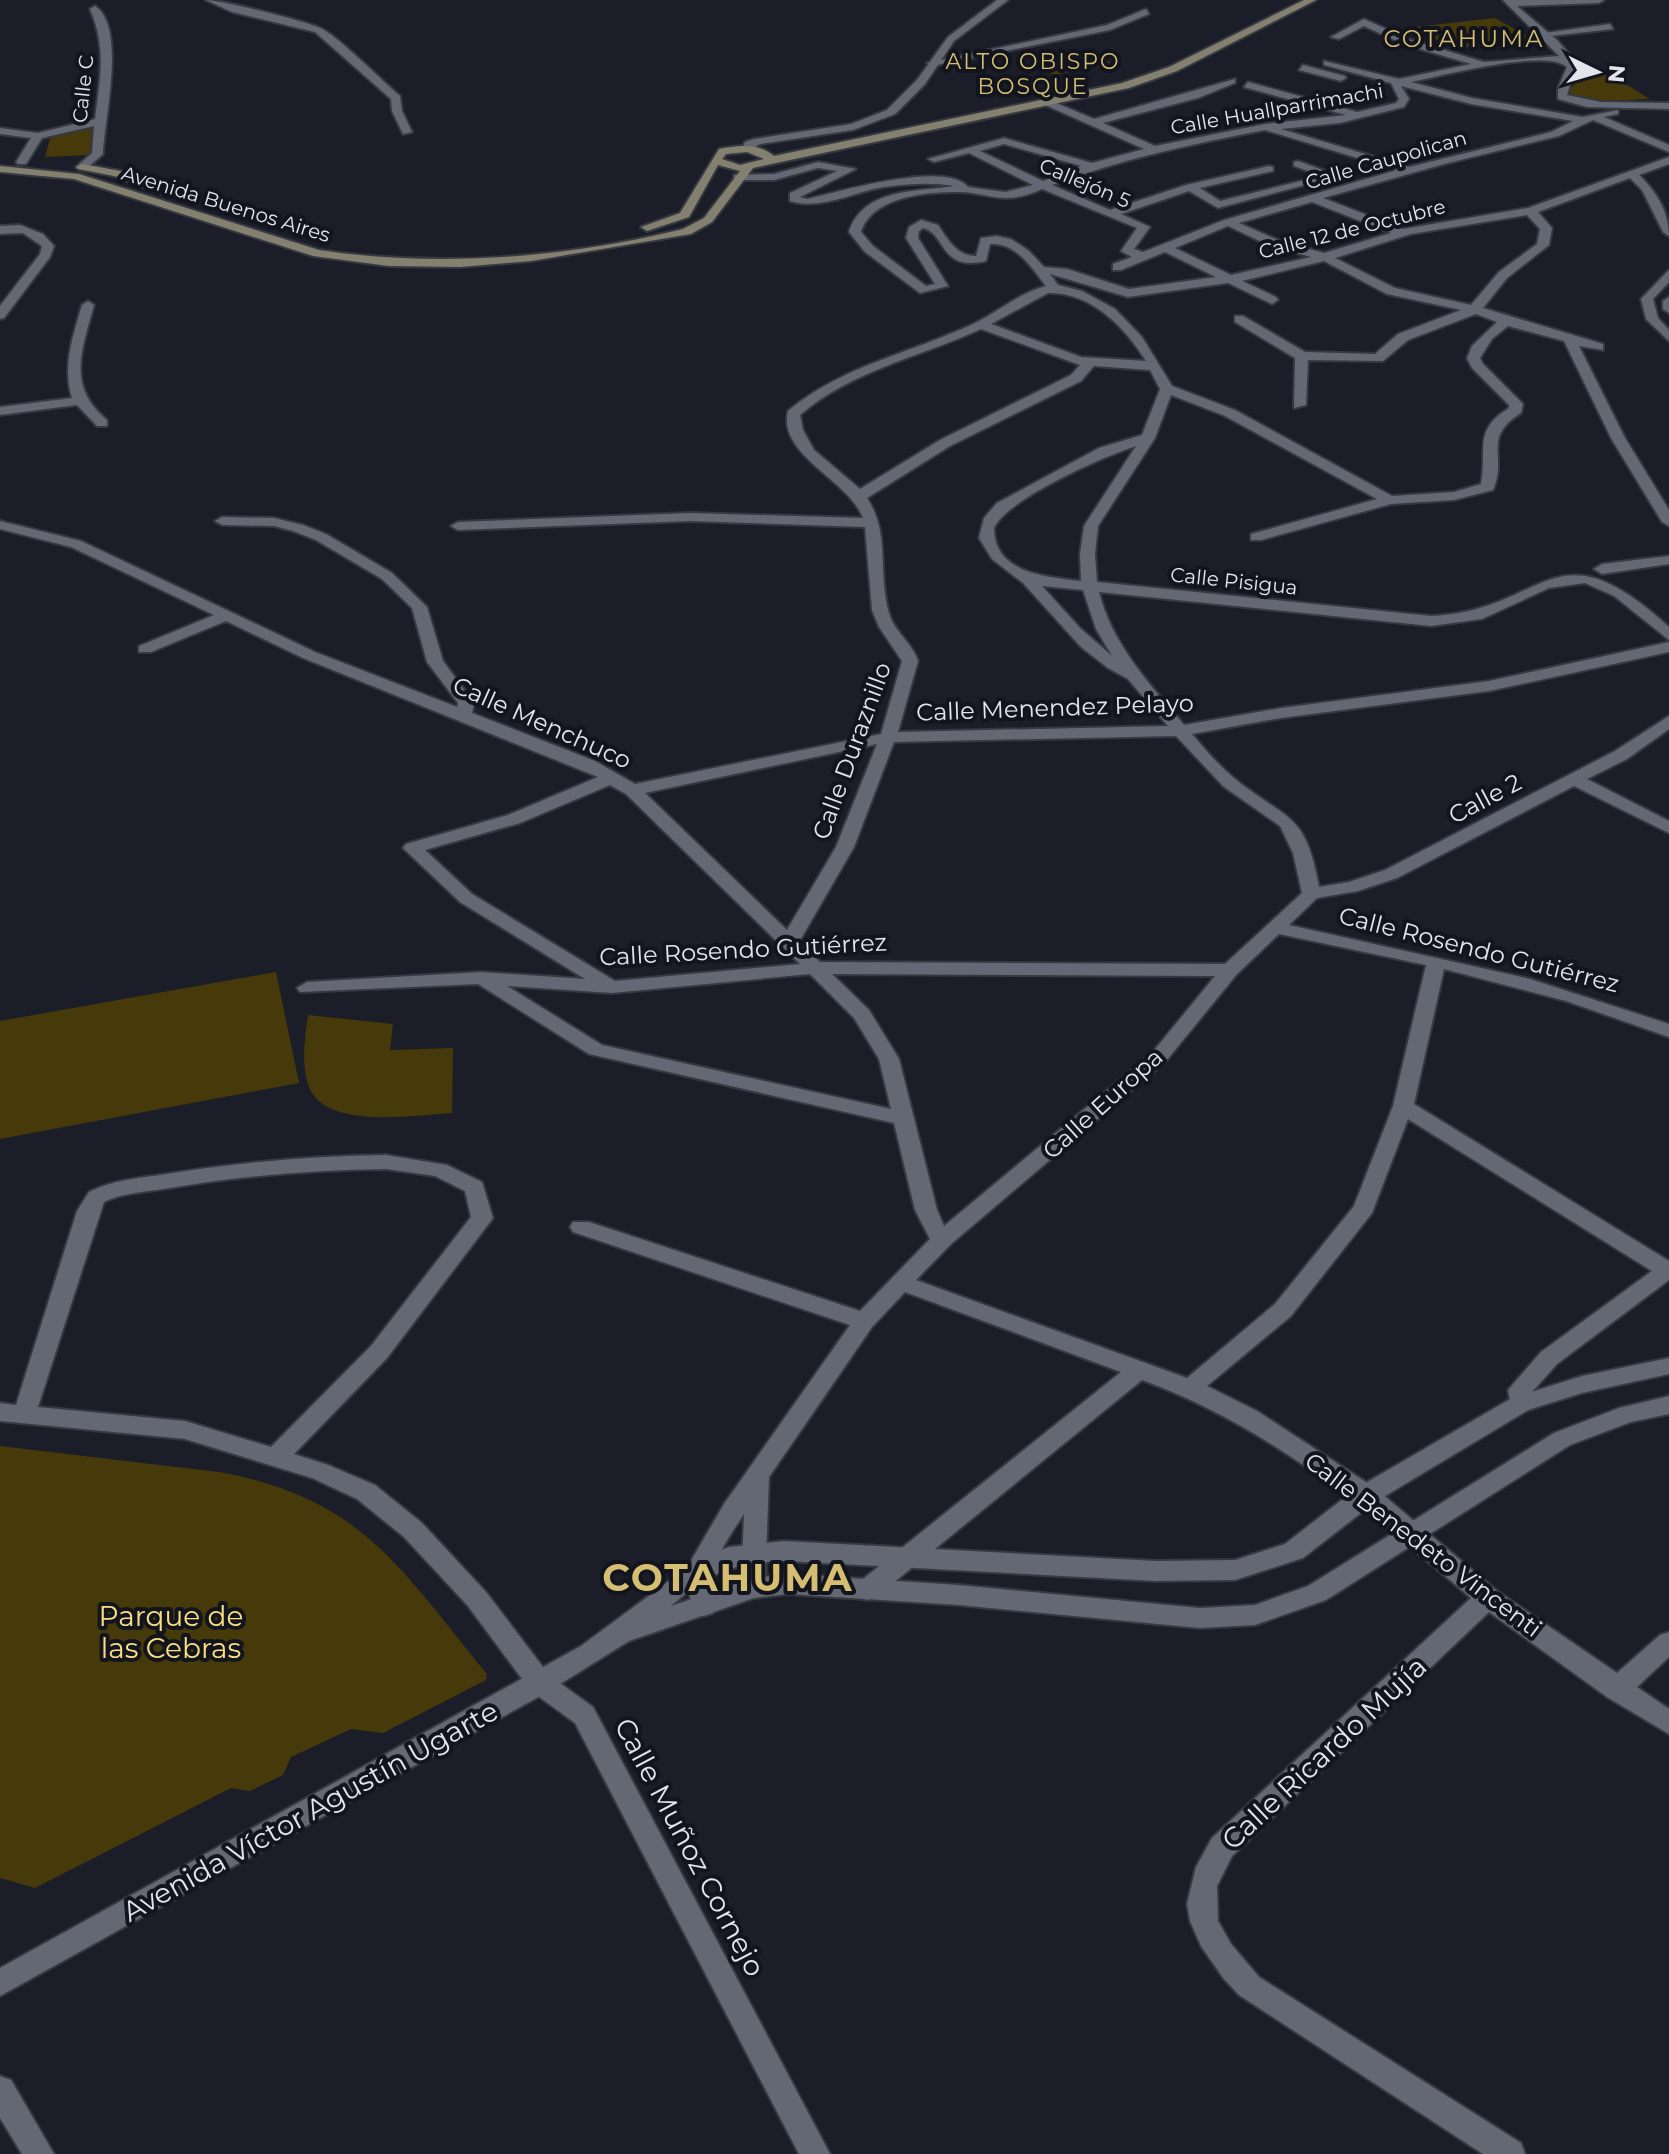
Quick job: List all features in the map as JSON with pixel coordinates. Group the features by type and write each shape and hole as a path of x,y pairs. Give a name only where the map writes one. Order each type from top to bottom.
{"main road":[{"path":"1291,0 1155,65 1113,79 766,156 748,168 730,167 715,160 723,151 747,149 766,156 1125,86 1173,69 1311,0"},
{"name":"Avenida Buenos Aires","path":"0,169 82,167 117,173 215,210 330,244 381,250 453,252 569,242 677,220 689,211 715,160"},
{"name":"Avenida Buenos Aires","path":"0,163 22,162 44,167 317,253 352,260 456,265 521,261 687,232 708,220 738,177 748,168"}],"street":[{"path":"211,0 235,10 318,30 328,36 354,64 388,88 396,98 397,111 407,132"},
{"path":"747,149 749,144 758,141 853,127 891,112 905,102 951,39 1003,0"},
{"path":"1599,0 1510,1 1520,18 1557,43 1574,66 1562,89 1562,97 1591,104 1668,105"},
{"name":"Calle C","path":"82,167 97,154 106,34 95,9"},
{"path":"932,63 1110,27 1146,12"},
{"path":"1336,37 1364,22 1407,42 1486,65"},
{"path":"1542,34 1610,27"},
{"name":"Calle Huallparrimachi","path":"960,189 1005,195 1045,185 1092,166 1154,150 1265,127 1359,116 1400,105 1404,99 1396,82 1535,58 1566,59"},
{"path":"1328,63 1374,78 1471,101 1589,118 1669,149"},
{"path":"1305,72 1374,78"},
{"path":"1092,123 1194,96 1231,81"},
{"path":"1271,91 1285,84"},
{"path":"1248,85 1359,116"},
{"path":"1047,102 1154,150"},
{"name":"Calle Caupolican","path":"1117,267 1168,249 1191,234 1228,222 1408,170 1555,134 1589,118 1668,105"},
{"path":"0,131 38,136 97,122"},
{"path":"1265,127 1408,170"},
{"path":"22,162 38,136"},
{"path":"934,159 1004,141 1092,166"},
{"name":"Callejón 5","path":"968,149 1144,227 1127,251 1145,257"},
{"name":"Calle 12 de Octubre","path":"1040,270 1063,272 1128,293 1231,279 1327,258 1402,233 1530,211 1669,160"},
{"path":"1298,164 1333,176 1369,183"},
{"path":"738,177 774,177 818,165 850,169 794,195 794,199 802,203 884,184 947,180 963,185 960,189 917,191 892,198 861,217 855,232 869,249 924,290 942,286 912,238 913,229 921,224 934,227 943,244 967,260 982,258 983,242 997,239 1022,250 1054,289"},
{"path":"1111,214 1190,187 1269,169"},
{"path":"1630,172 1647,188 1669,232"},
{"path":"1190,187 1218,205 1333,176"},
{"path":"1647,188 1669,197"},
{"path":"1315,199 1402,233"},
{"path":"1239,319 1302,356 1378,358 1403,337 1474,310 1503,275 1543,245 1546,228 1530,211"},
{"path":"1228,222 1274,243 1327,258 1391,291 1474,310 1598,347"},
{"path":"0,315 4,304 46,254 48,246 38,235 5,229"},
{"path":"1168,249 1272,300"},
{"path":"1669,274 1647,299 1652,319 1669,337"},
{"path":"981,325 1039,293 1054,289 1083,296 1125,323 1156,366 1167,389 1230,413 1390,500"},
{"path":"1669,301 1669,309"},
{"path":"88,305 71,380 84,412 102,423"},
{"path":"1256,537 1390,500 1454,496 1488,487 1491,477 1488,435 1495,423 1516,410 1516,404 1475,365 1472,356 1476,346 1506,321"},
{"path":"981,325 1089,363 1156,366"},
{"name":"Calle Duraznillo","path":"789,942 845,847 888,737 910,661 902,645 888,635 880,610 874,523 859,496 814,460 794,434 793,414 805,402 832,386 981,325"},
{"path":"1570,340 1618,438 1669,522"},
{"path":"1299,405 1302,356"},
{"path":"859,496 945,443 1076,378 1089,363"},
{"path":"1167,389 1148,438 1091,526 1087,542 1088,585 1099,624 1133,676 1204,762 1291,827 1307,869 1311,894"},
{"path":"0,411 79,401"},
{"path":"1133,676 1102,659 1028,580 1001,561 987,543 989,518 1002,506 1104,451 1148,438"},
{"path":"458,526 690,517 874,523"},
{"path":"222,521 261,520 298,528 321,537 387,576 419,607 435,662 466,703 464,714"},
{"name":"Calle Menchuco","path":"0,525 76,544 309,655 464,714 632,790 862,1014 889,1059 926,1210 933,1228 943,1239"},
{"path":"1602,569 1669,560"},
{"name":"Calle Pisigua","path":"1028,580 1431,621 1472,618 1537,586 1582,579 1605,585 1669,635"},
{"path":"145,649 226,616"},
{"name":"Calle Menendez Pelayo","path":"632,790 888,737 1180,731 1281,713 1489,686 1669,647"},
{"name":"Calle 2","path":"1311,894 1352,887 1391,874 1621,755 1669,721"},
{"path":"611,778 514,819 412,848 466,898 612,987"},
{"path":"1575,780 1669,828"},
{"name":"Calle Europa","path":"701,1566 733,1511 864,1321 899,1282 943,1239 1159,1057 1230,970 1311,894"},
{"name":"Calle Rosendo Gutiérrez","path":"1274,927 1436,962 1590,1002 1669,1031"},
{"path":"1190,1388 1283,1310 1364,1208 1403,1106 1436,962"},
{"name":"Calle Rosendo Gutiérrez","path":"307,988 481,978 612,987 817,968 1230,970"},
{"path":"481,978 596,1050 906,1119"},
{"path":"1403,1106 1668,1270 1549,1358 1520,1390 1520,1404"},
{"path":"12,1414 88,1211 96,1197 106,1192 245,1170 392,1160 449,1171 481,1192 485,1204 482,1218 379,1352 275,1458"},
{"path":"581,1227 864,1321"},
{"name":"Calle Benedeto Vincenti","path":"899,1282 1190,1388 1249,1417 1366,1495 1488,1598 1669,1723"},
{"name":"Avenida Víctor Agustín Ugarte","path":"0,1983 540,1683 619,1635 701,1566 753,1551 1156,1571 1235,1570 1294,1551 1366,1495 1520,1404 1582,1385 1669,1366"},
{"path":"867,1590 1140,1369"},
{"name":"Avenida Víctor Agustín Ugarte","path":"619,1635 753,1588 788,1584 1200,1618 1255,1615 1317,1593 1411,1531 1562,1439 1627,1414 1669,1405"},
{"name":"Calle Muñoz Cornejo","path":"12,1414 185,1430 320,1471 366,1492 413,1530 477,1599 540,1683 584,1715 815,2154"},
{"path":"753,1588 758,1478"},
{"path":"701,1566 698,1584 704,1606"},
{"name":"Calle Ricardo Mujía","path":"1488,1598 1222,1847 1209,1865 1199,1888 1208,1932 1226,1961 1249,1986 1510,2154"},
{"path":"1616,1689 1669,1642"},
{"path":"0,2090 39,2154"}],"green space":[{"path":"1495,18 1533,39 1452,49 1415,27"},
{"path":"1091,52 1113,64 1053,75 1031,63"},
{"path":"1586,69 1601,69 1650,99 1596,100 1568,92"},
{"path":"96,129 90,155 45,157 52,131"},
{"path":"276,972 299,1083 0,1139 0,1021"},
{"path":"308,1015 393,1024 390,1050 453,1048 452,1113 371,1117 331,1109 317,1099 306,1076 304,1050"},
{"name":"Parque de las Cebras","path":"0,1446 219,1472 268,1484 310,1500 344,1520 375,1544 402,1571 487,1674 486,1680 383,1733 351,1729 291,1757 283,1775 250,1791 231,1788 35,1888 0,1878"}],"district":[{"name":"COTAHUMA","path":"1464,39"},
{"name":"ALTO OBISPO BOSQUE","path":"1033,74"},
{"name":"COTAHUMA","path":"728,1578"}]}
